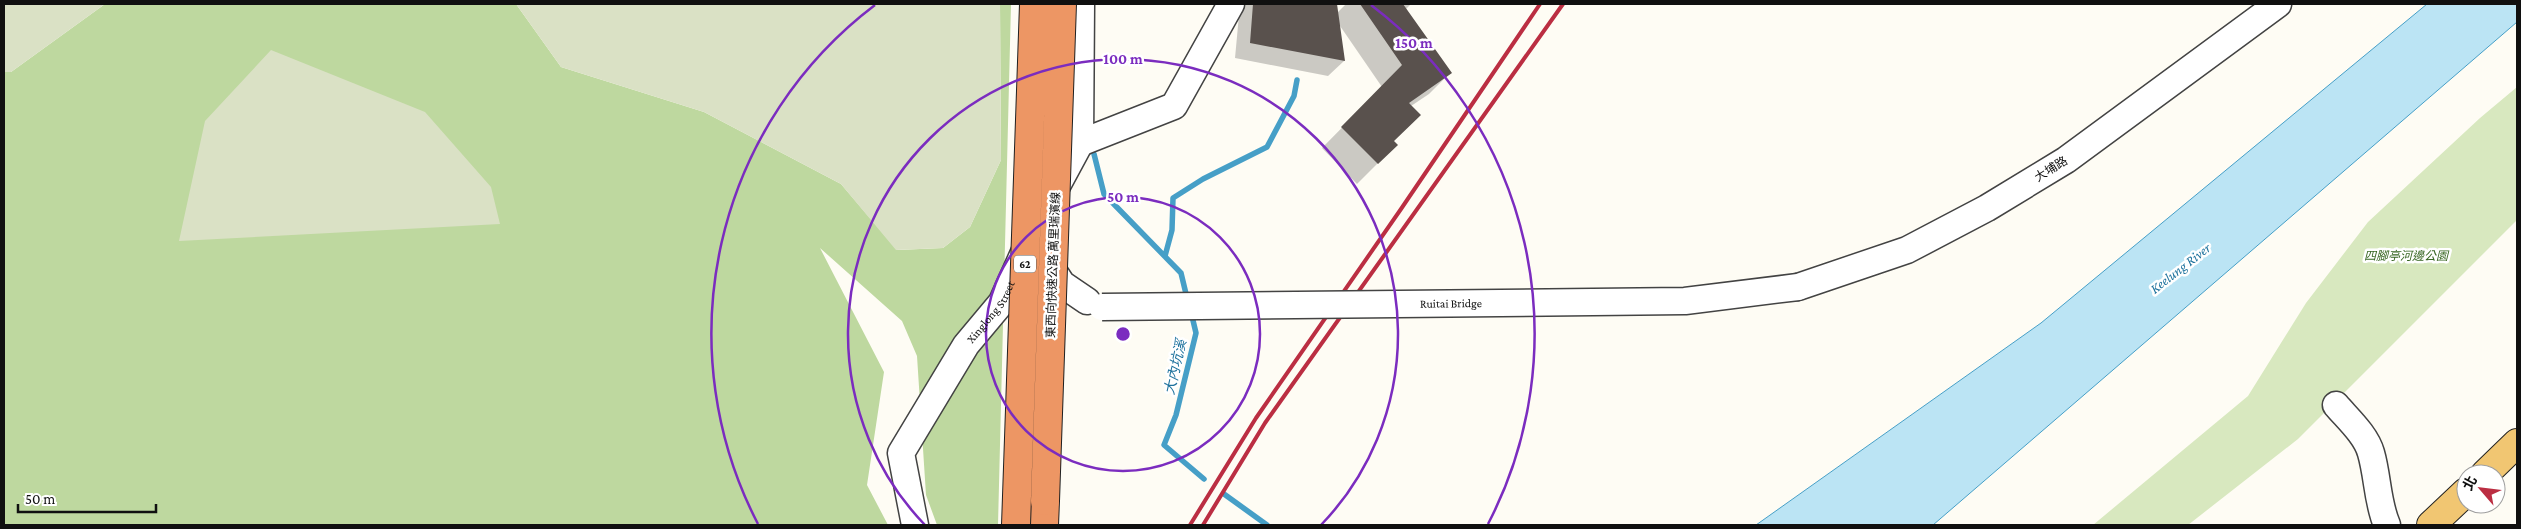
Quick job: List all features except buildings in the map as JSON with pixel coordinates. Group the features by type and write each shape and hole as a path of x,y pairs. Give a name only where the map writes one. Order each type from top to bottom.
{"highway":[{"name":"62","path":"1016,525 1034,4"},
{"name":"東西向快速公路 萬里瑞濱線","path":"1044,513 1062,4"}],"main road":[{"path":"2495,464 2517,443"},
{"path":"2432,524 2456,501"}],"street":[{"name":"Xinglong Street","path":"915,525 901,453 966,344 1002,302 1039,219 1080,143 1081,4"},
{"path":"1080,143 1174,106 1231,4"},
{"name":"大埔路","path":"1798,287 1907,250 1995,203 2066,160 2278,4"},
{"path":"1039,219 1044,255 1062,284 1095,304"},
{"name":"Ruitai Bridge","path":"1095,304 1685,301 1798,287"},
{"path":"1002,302 1095,304"},
{"path":"2336,405 2364,438 2371,452 2378,481 2380,508 2386,525"}],"green space":[{"path":"4,4 105,4 11,72 4,72"},
{"path":"105,4 516,4 561,67 704,112 841,184 897,250 943,248 970,227 1001,160 1000,4 1011,4 998,525 937,525 926,495 917,356 902,321 820,248 884,372 867,485 888,525 4,525 4,72 11,72"},
{"path":"516,4 1000,4 1001,160 970,227 943,248 896,250 841,184 704,112 561,67"},
{"path":"271,50 425,112 491,187 500,224 179,241 205,121"},
{"name":"四腳亭河邊公園","path":"2517,87 2517,220 2298,439 2188,525 2093,525 2248,396 2306,303 2368,222 2480,118"}],"water":[{"name":"Keelung River","path":"2427,4 2517,4 2517,22 1933,525 1756,525 2041,323"}],"waterway":[{"path":"1165,256 1172,230 1173,198 1203,179 1267,147 1294,96 1297,80"},
{"name":"大內坑溪","path":"1094,154 1104,194 1181,273 1187,298"},
{"name":"大內坑溪","path":"1191,312 1196,333 1176,415 1164,445 1204,479"},
{"name":"大內坑溪","path":"1224,494 1267,525"}],"railway":[{"path":"1190,525 1256,418 1540,4"},
{"path":"1203,525 1265,423 1563,4"}]}
